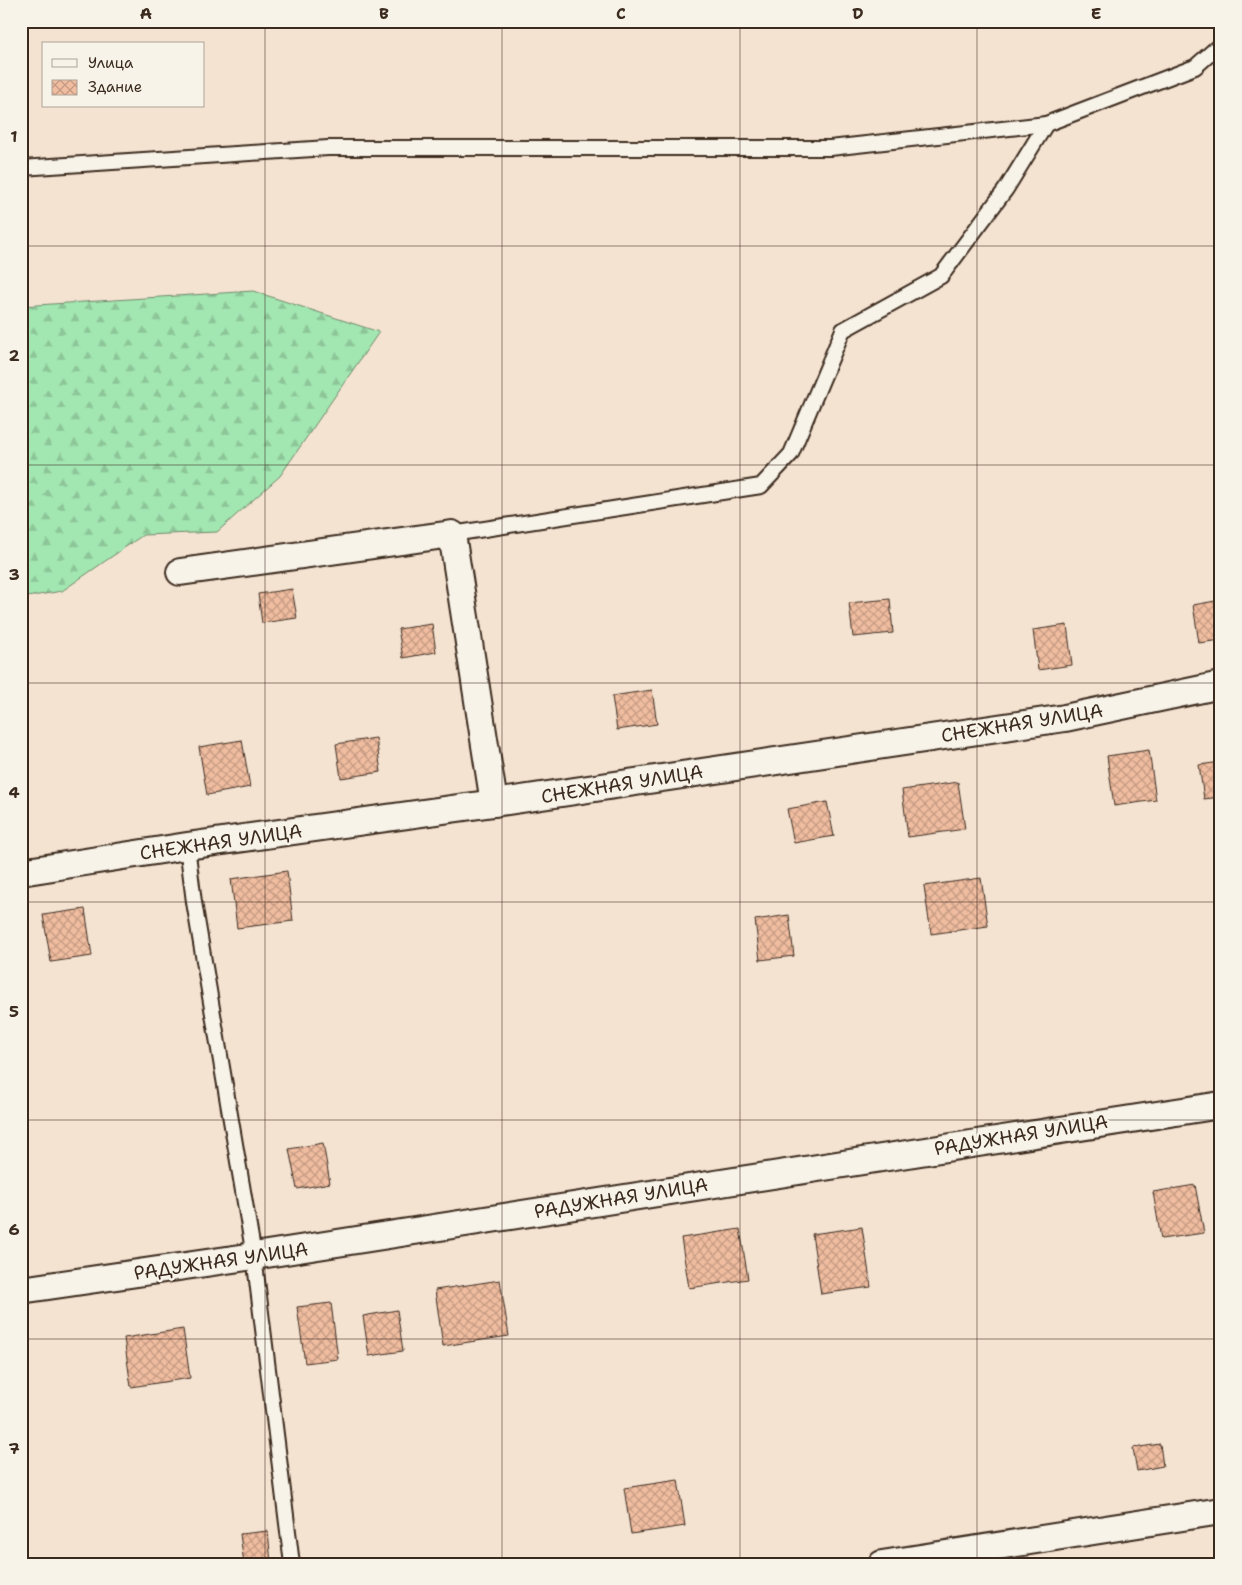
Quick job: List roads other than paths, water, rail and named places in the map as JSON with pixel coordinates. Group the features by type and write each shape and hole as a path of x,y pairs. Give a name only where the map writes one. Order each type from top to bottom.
{"street":[{"path":"180,572 452,534 494,803"},
{"name":"СНЕЖНАЯ УЛИЦА","path":"21,872 1065,718 1221,685"},
{"name":"РАДУЖНАЯ УЛИЦА","path":"21,1290 254,1256 1221,1105"},
{"path":"882,1564 1221,1511"}],"lane":[{"path":"21,168 328,148 830,148 1046,124 1195,67 1221,44"},
{"path":"452,534 761,486 791,454 843,330 940,276 1006,189 1046,124"},
{"path":"187,846 194,902 254,1256 292,1564"}]}
